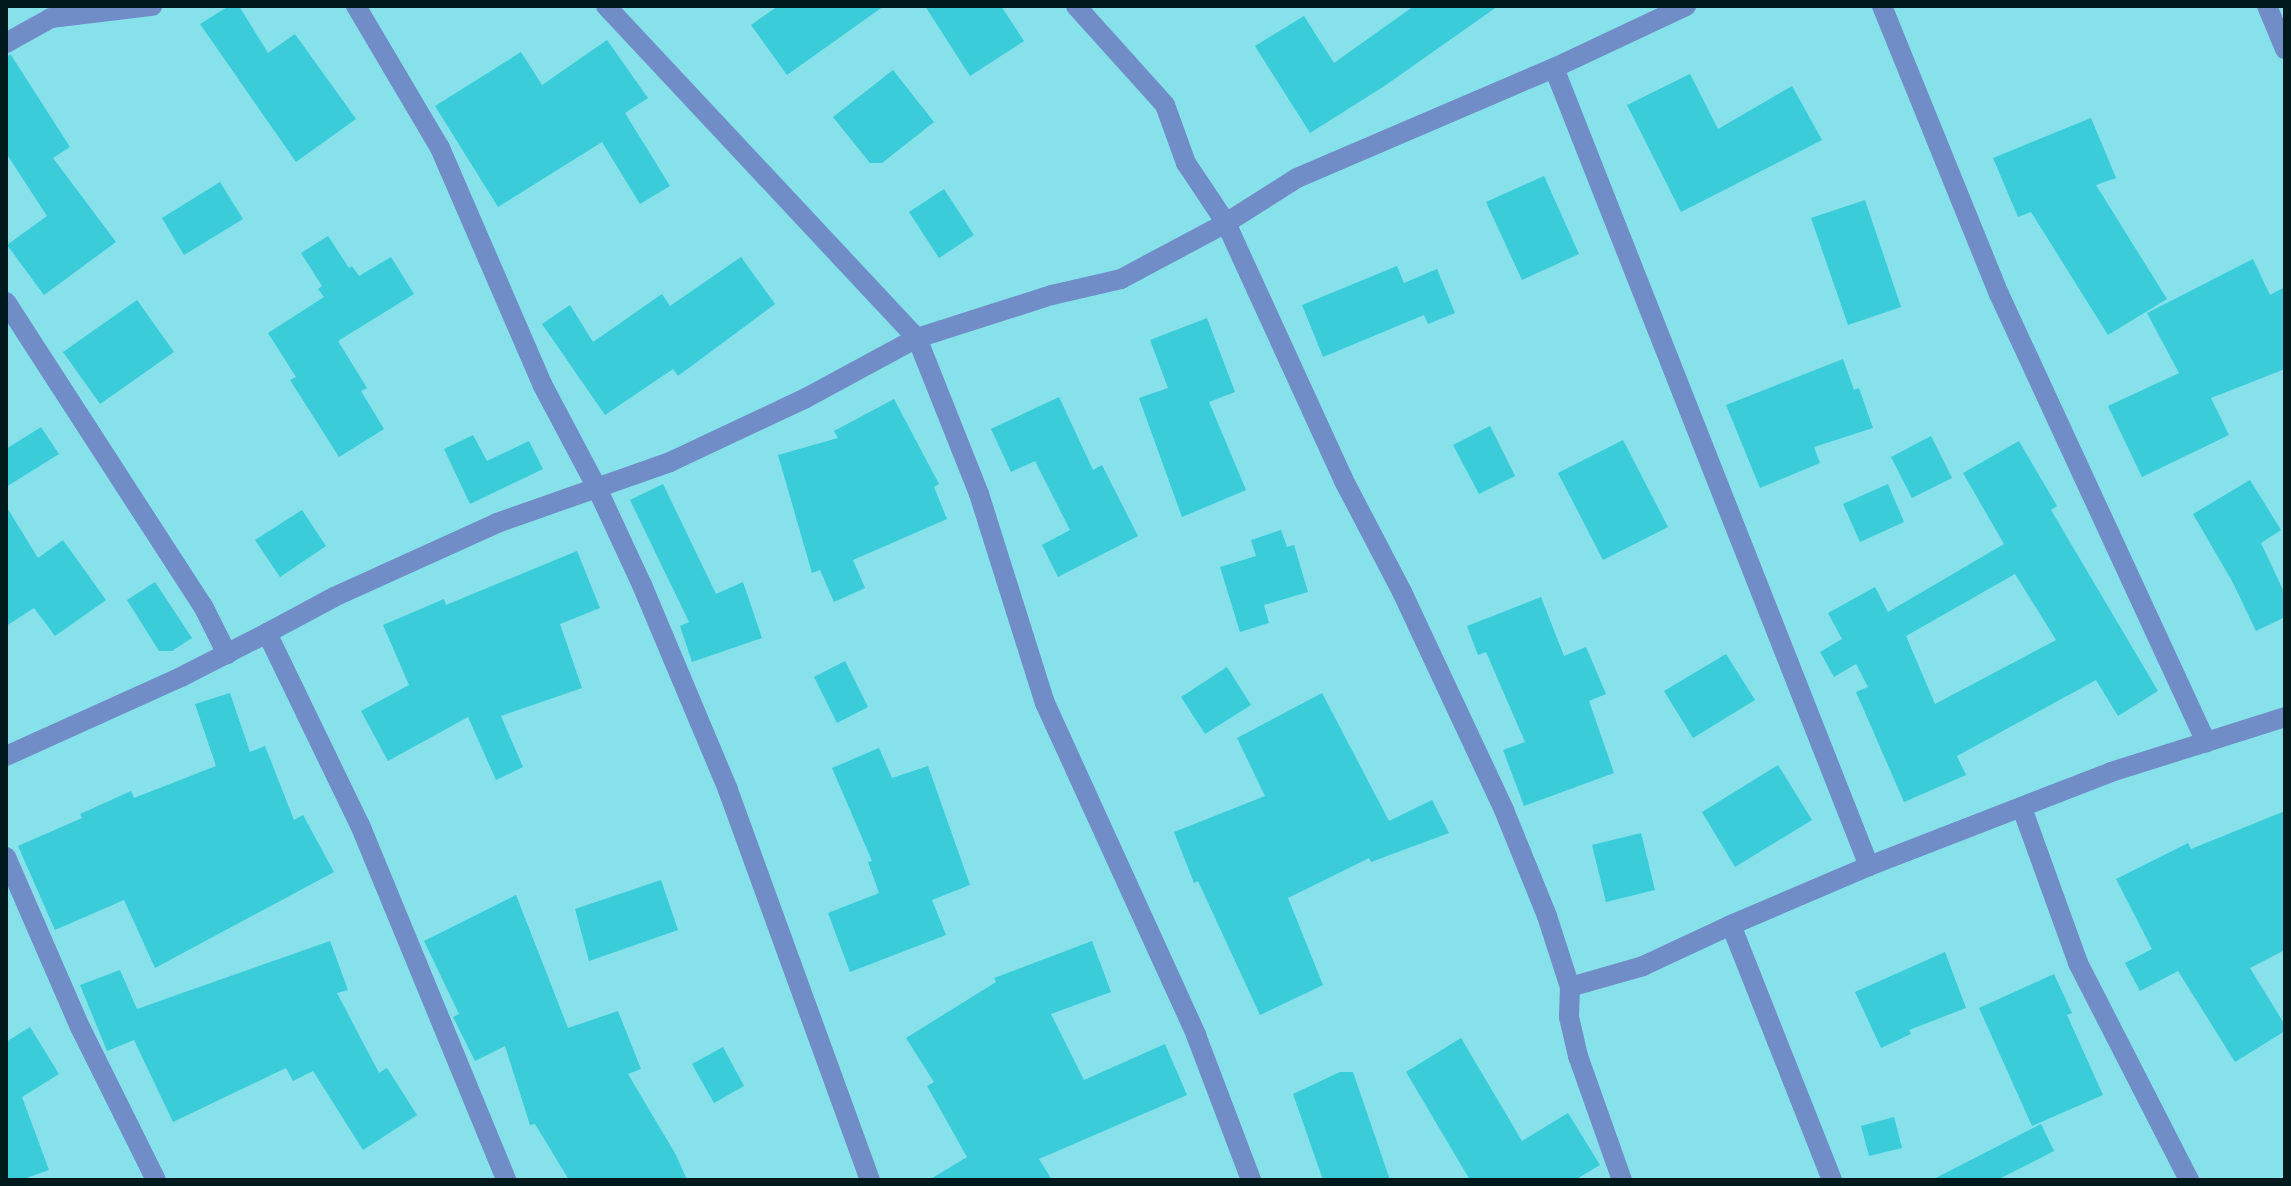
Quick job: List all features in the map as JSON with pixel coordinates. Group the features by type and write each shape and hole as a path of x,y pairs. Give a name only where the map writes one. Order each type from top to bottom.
{"street":[{"path":"6,43 49,12 152,6"},
{"path":"356,6 440,148 542,384 596,486 728,790 870,1180"},
{"path":"606,6 917,338 979,494 1045,703 1196,1035 1251,1180"},
{"path":"1076,6 1165,105 1186,163 1226,223 1278,342 1402,592 1504,810 1547,916 1570,987 1569,1017 1578,1056 1622,1180"},
{"path":"6,756 227,654 334,597 497,523 670,462 806,398 917,338 1052,295 1121,279 1226,223 1297,178 1554,68 1686,6"},
{"path":"1882,6 1999,294 2206,742"},
{"path":"2267,6 2285,49"},
{"path":"1554,68 1869,866"},
{"path":"6,302 203,606 227,654"},
{"path":"267,633 360,825 506,1180"},
{"path":"1570,987 1643,966 1869,866 2111,772 2285,717"},
{"path":"2022,808 2078,963 2189,1180"},
{"path":"6,857 80,1027 156,1180"},
{"path":"1731,925 1832,1180"}],"building":[{"path":"229,6 239,6 268,53 295,34 356,119 296,162 200,24"},
{"path":"778,6 884,6 787,75 751,25"},
{"path":"925,6 1001,6 1024,41 970,76"},
{"path":"1414,6 1498,6 1386,85 1310,133 1255,46 1304,16 1334,63"},
{"path":"607,40 648,98 625,113 670,186 640,204 602,142 498,207 435,106 521,52 542,85"},
{"path":"11,55 70,147 53,158 116,242 44,295 7,245 47,216 6,153 6,56"},
{"path":"893,70 934,122 882,163 870,163 833,117"},
{"path":"1690,74 1718,129 1792,86 1822,140 1681,212 1627,105"},
{"path":"2091,118 2116,178 2096,185 2167,299 2108,335 2031,212 2018,217 1993,158"},
{"path":"1544,176 1579,254 1522,280 1486,202"},
{"path":"220,182 243,219 184,255 162,218"},
{"path":"944,189 974,235 939,258 909,212"},
{"path":"1865,200 1901,307 1848,325 1811,218"},
{"path":"328,236 349,268 352,266 359,276 391,257 414,294 338,341 367,388 361,391 384,429 339,457 290,380 296,377 268,333 324,297 318,289 322,286 301,253"},
{"path":"741,257 775,304 678,376 673,369 605,415 542,324 570,305 593,342 662,294 670,306"},
{"path":"2253,259 2270,295 2285,287 2285,369 2211,398 2229,435 2142,477 2108,406 2179,373 2147,313"},
{"path":"1397,266 1404,283 1437,269 1455,313 1428,324 1424,315 1323,357 1302,305"},
{"path":"137,300 174,352 100,404 63,352"},
{"path":"1207,318 1235,392 1209,402 1246,490 1182,517 1139,398 1168,388 1150,340"},
{"path":"1843,359 1854,390 1859,388 1873,428 1814,447 1820,463 1760,488 1726,405"},
{"path":"1059,397 1093,470 1102,465 1138,536 1058,577 1042,545 1070,530 1035,461 1011,472 991,429"},
{"path":"894,399 939,484 934,487 947,519 853,560 865,588 834,602 820,570 812,573 778,455 838,438 834,431"},
{"path":"1490,426 1515,476 1479,494 1453,445"},
{"path":"41,427 59,454 6,487 6,449"},
{"path":"473,435 487,461 529,441 543,469 470,504 444,449"},
{"path":"1931,436 1952,478 1912,498 1891,457"},
{"path":"1623,440 1668,527 1603,560 1558,473"},
{"path":"2019,441 2057,506 2051,510 2158,691 2118,716 2096,680 1957,756 1966,775 1904,802 1856,692 1868,687 1856,664 1834,677 1820,652 1842,639 1828,613 1875,587 1888,612 2004,544 1963,473","holes":["2015,574 2056,640 1935,704 1906,636"]},
{"path":"2250,480 2281,530 2261,543 2285,594 2285,617 2256,631 2232,581 2193,514"},
{"path":"663,484 716,594 743,582 762,638 692,662 680,626 689,622 630,500"},
{"path":"1888,484 1904,522 1860,542 1843,504"},
{"path":"6,506 38,558 63,540 106,600 55,636 34,608 6,626"},
{"path":"302,510 326,546 280,577 255,540"},
{"path":"1281,530 1287,547 1294,545 1308,592 1264,605 1269,623 1240,632 1220,567 1256,556 1251,540"},
{"path":"577,551 600,608 560,624 582,688 501,716 523,767 496,780 468,717 388,761 361,711 409,685 383,625 444,599 446,605"},
{"path":"155,582 192,638 172,651 159,651 127,600"},
{"path":"1541,597 1564,656 1586,647 1606,694 1589,701 1614,773 1524,806 1503,750 1525,742 1486,652 1478,655 1467,626"},
{"path":"1726,654 1755,700 1693,738 1664,691"},
{"path":"845,661 868,707 837,723 814,677"},
{"path":"1227,667 1251,705 1205,734 1181,697"},
{"path":"230,693 250,752 265,746 294,820 303,815 334,872 155,968 124,900 55,930 18,846 82,818 80,814 131,791 134,798 216,766 195,704"},
{"path":"1322,693 1389,821 1432,800 1449,833 1371,862 1369,858 1288,898 1323,985 1260,1015 1198,881 1194,883 1174,832 1265,796 1237,738"},
{"path":"879,748 892,778 928,766 970,885 932,900 946,935 850,972 828,913 879,893 868,862 872,861 832,768"},
{"path":"1778,765 1812,820 1735,867 1702,812"},
{"path":"2285,811 2285,950 2250,968 2285,1025 2285,1031 2235,1062 2178,971 2140,991 2125,963 2152,949 2116,879 2188,843 2191,849"},
{"path":"1641,833 1655,890 1606,902 1592,845"},
{"path":"661,880 678,930 589,961 575,909"},
{"path":"516,895 568,1028 618,1011 641,1069 628,1074 676,1155 687,1180 569,1180 535,1124 530,1125 505,1046 475,1061 453,1017 459,1014 424,941"},
{"path":"330,941 348,990 337,993 379,1073 387,1068 417,1115 363,1150 313,1071 293,1081 286,1068 173,1122 134,1040 107,1051 80,985 120,970 137,1009"},
{"path":"1092,941 1111,992 1051,1014 1084,1080 1165,1044 1187,1095 1039,1159 1052,1180 929,1180 967,1157 927,1086 934,1082 906,1038 996,982 994,978"},
{"path":"1945,952 1966,1008 1909,1030 1911,1034 1881,1048 1855,992"},
{"path":"2054,974 2072,1013 2067,1015 2103,1095 2032,1126 1979,1008"},
{"path":"30,1027 59,1074 22,1097 49,1170 21,1180 6,1180 6,1042"},
{"path":"1461,1038 1522,1141 1568,1113 1600,1165 1575,1180 1470,1180 1406,1072"},
{"path":"723,1047 744,1086 714,1103 692,1064"},
{"path":"1340,1072 1353,1072 1390,1180 1323,1180 1293,1094"},
{"path":"1894,1117 1902,1148 1869,1156 1861,1126"},
{"path":"2041,1124 2054,1151 1997,1180 1932,1180"}]}
